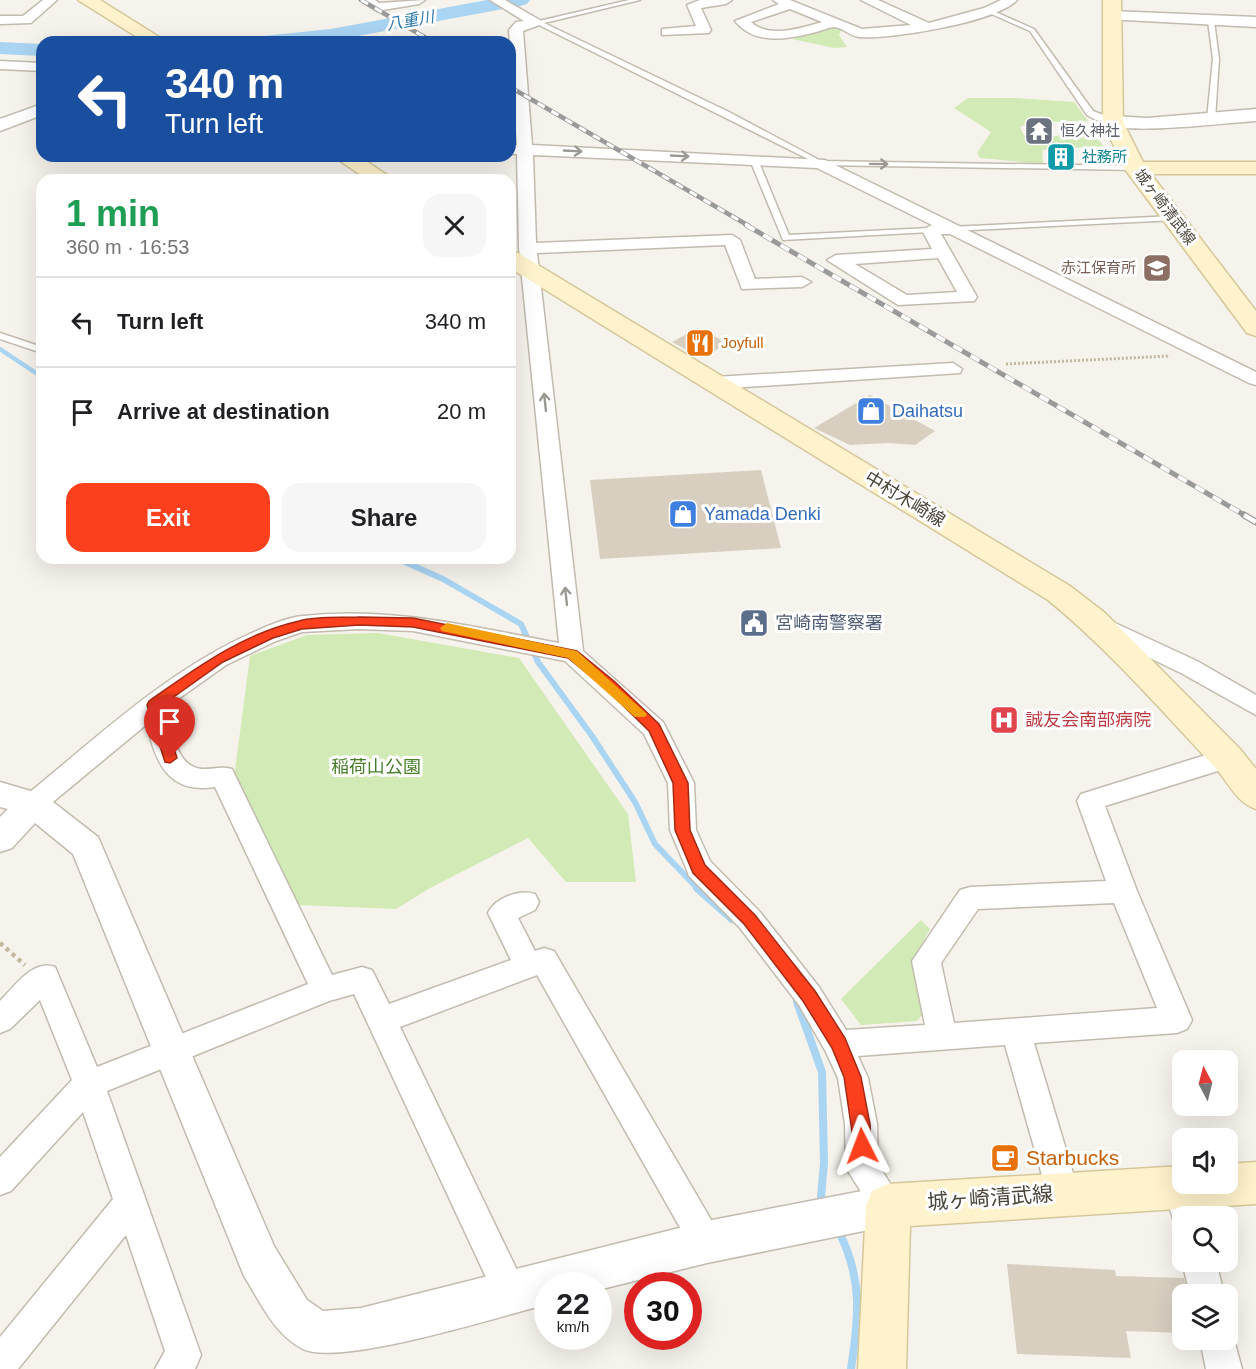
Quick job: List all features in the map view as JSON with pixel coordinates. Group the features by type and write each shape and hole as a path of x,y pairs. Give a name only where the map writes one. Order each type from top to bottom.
{"main road":[{"path":"87,0 147,36"},
{"name":"城ヶ崎清武線","path":"1112,8 1113,122 1136,168 1256,328"},
{"path":"354,162 373,174"},
{"path":"1136,168 1256,168"},
{"name":"中村木崎線","path":"522,258 716,383 1059,593 1094,621 1228,758 1256,795"},
{"name":"城ヶ崎清武線","path":"852,1214 1063,1193 1185,1202 1256,1183"},
{"path":"852,1214 882,1369"}],"street":[{"path":"0,20 26,20 51,0"},
{"path":"366,0 377,7 419,0"},
{"path":"496,0 535,21"},
{"path":"667,32 705,30 693,5 726,0"},
{"path":"867,0 930,27"},
{"path":"833,23 790,35 762,33 742,21 785,2 860,33 930,27 988,12 1011,0"},
{"path":"971,4 988,12"},
{"path":"1112,8 1210,21 1256,22"},
{"path":"535,21 521,25 516,30 522,258 572,654"},
{"path":"0,65 36,67"},
{"path":"2,124 36,111"},
{"path":"1113,122 1147,124 1256,115"},
{"path":"2,124 36,125"},
{"path":"518,149 820,163 1256,380"},
{"path":"943,254 836,260 904,301 968,297 930,230 950,229"},
{"path":"522,258 732,240 748,285 802,282"},
{"path":"716,383 953,369"},
{"path":"0,839 17,799 218,658 268,635 301,624 359,621 413,623 572,654 654,728 681,783 683,830 699,868 750,920 809,996 838,1044 853,1077 861,1124 862,1168 852,1214 707,1242 361,1330 317,1333 292,1315 259,1261 86,846 52,815 17,799"},
{"path":"1094,621 1189,667 1256,706"},
{"path":"154,705 164,744 176,771 193,780 223,776 325,990"},
{"path":"838,1044 1177,1020 1123,891 1090,801 1228,758"},
{"path":"942,1037 926,961 970,898 1123,891"},
{"path":"525,902 502,913 528,965"},
{"path":"382,1020 544,960 707,1242"},
{"path":"0,1020 45,976 89,1084 184,1355 173,1369"},
{"path":"0,1180 89,1084 325,990 362,979 510,1291"},
{"path":"1016,1032 1063,1193"},
{"path":"0,1364 131,1203"},
{"path":"1219,1350 1224,1369"},
{"path":"882,1369 892,1369"}],"lane":[{"path":"535,21 637,0"},
{"path":"988,12 1032,30 1090,113 1113,122"},
{"path":"535,21 726,114 820,163 1136,168"},
{"path":"1210,21 1216,59 1212,119"},
{"path":"754,160 786,238 930,230"},
{"path":"950,229 1173,218"},
{"path":"0,336 36,348"}],"path":[{"path":"1006,364 1206,354"},
{"path":"0,943 40,980"}],"green space":[{"path":"832,26 841,30 839,35 847,47 834,48 792,39"},
{"path":"968,98 1016,98 1074,102 1088,121 1029,122 1020,127 1023,134 1034,139 1092,131 1103,146 1042,150 1043,164 980,158 977,153 991,132 954,108"},
{"name":"稲荷山公園","path":"378,633 519,658 628,814 636,882 566,882 528,838 430,888 396,909 297,905 234,778 250,656 307,635"},
{"path":"921,920 930,929 913,960 923,1014 917,1021 861,1025 841,999"}],"building":[{"name":"Joyfull","path":"698,328 728,343 702,358 672,342"},
{"name":"Daihatsu","path":"870,395 935,431 915,445 889,443 850,445 814,428"},
{"name":"Yamada Denki","path":"761,470 781,548 600,559 590,480"},
{"path":"1007,1264 1115,1270 1116,1276 1184,1278 1186,1284 1172,1284 1172,1333 1126,1331 1131,1358 1017,1354"}],"waterway":[{"name":"八重川","path":"321,36 520,0"},
{"name":"八重川","path":"0,48 36,50"},
{"path":"0,349 36,373"},
{"path":"409,564 443,579 521,624 538,662 592,736 635,802 655,844 698,889"},
{"path":"698,889 732,919"},
{"path":"797,1002 822,1072 824,1163 821,1197 825,1205"},
{"path":"838,1230 852,1265 857,1298 856,1332 851,1369"}],"railway":[{"path":"361,0 423,36"},
{"path":"516,90 749,226"},
{"path":"746,225 1246,516"},
{"path":"1244,515 1256,522"}],"slow traffic":[{"path":"447,628 572,654 640,714"}],"place":[{"name":"恒久神社","path":"1039,131"},
{"name":"社務所","path":"1061,157"},
{"name":"赤江保育所","path":"1157,268"},
{"name":"Joyfull","path":"700,343"},
{"name":"Daihatsu","path":"871,411"},
{"name":"Yamada Denki","path":"683,514"},
{"name":"宮崎南警察署","path":"754,623"},
{"name":"誠友会南部病院","path":"1004,720"},
{"name":"Starbucks","path":"1005,1158"}],"route":[{"path":"170,758 154,705 218,658 268,635 301,624 359,621 413,623 451,628 572,654 654,728 681,783 683,830 699,868 750,920 809,996 838,1044 853,1077 861,1124 862,1146"}]}
